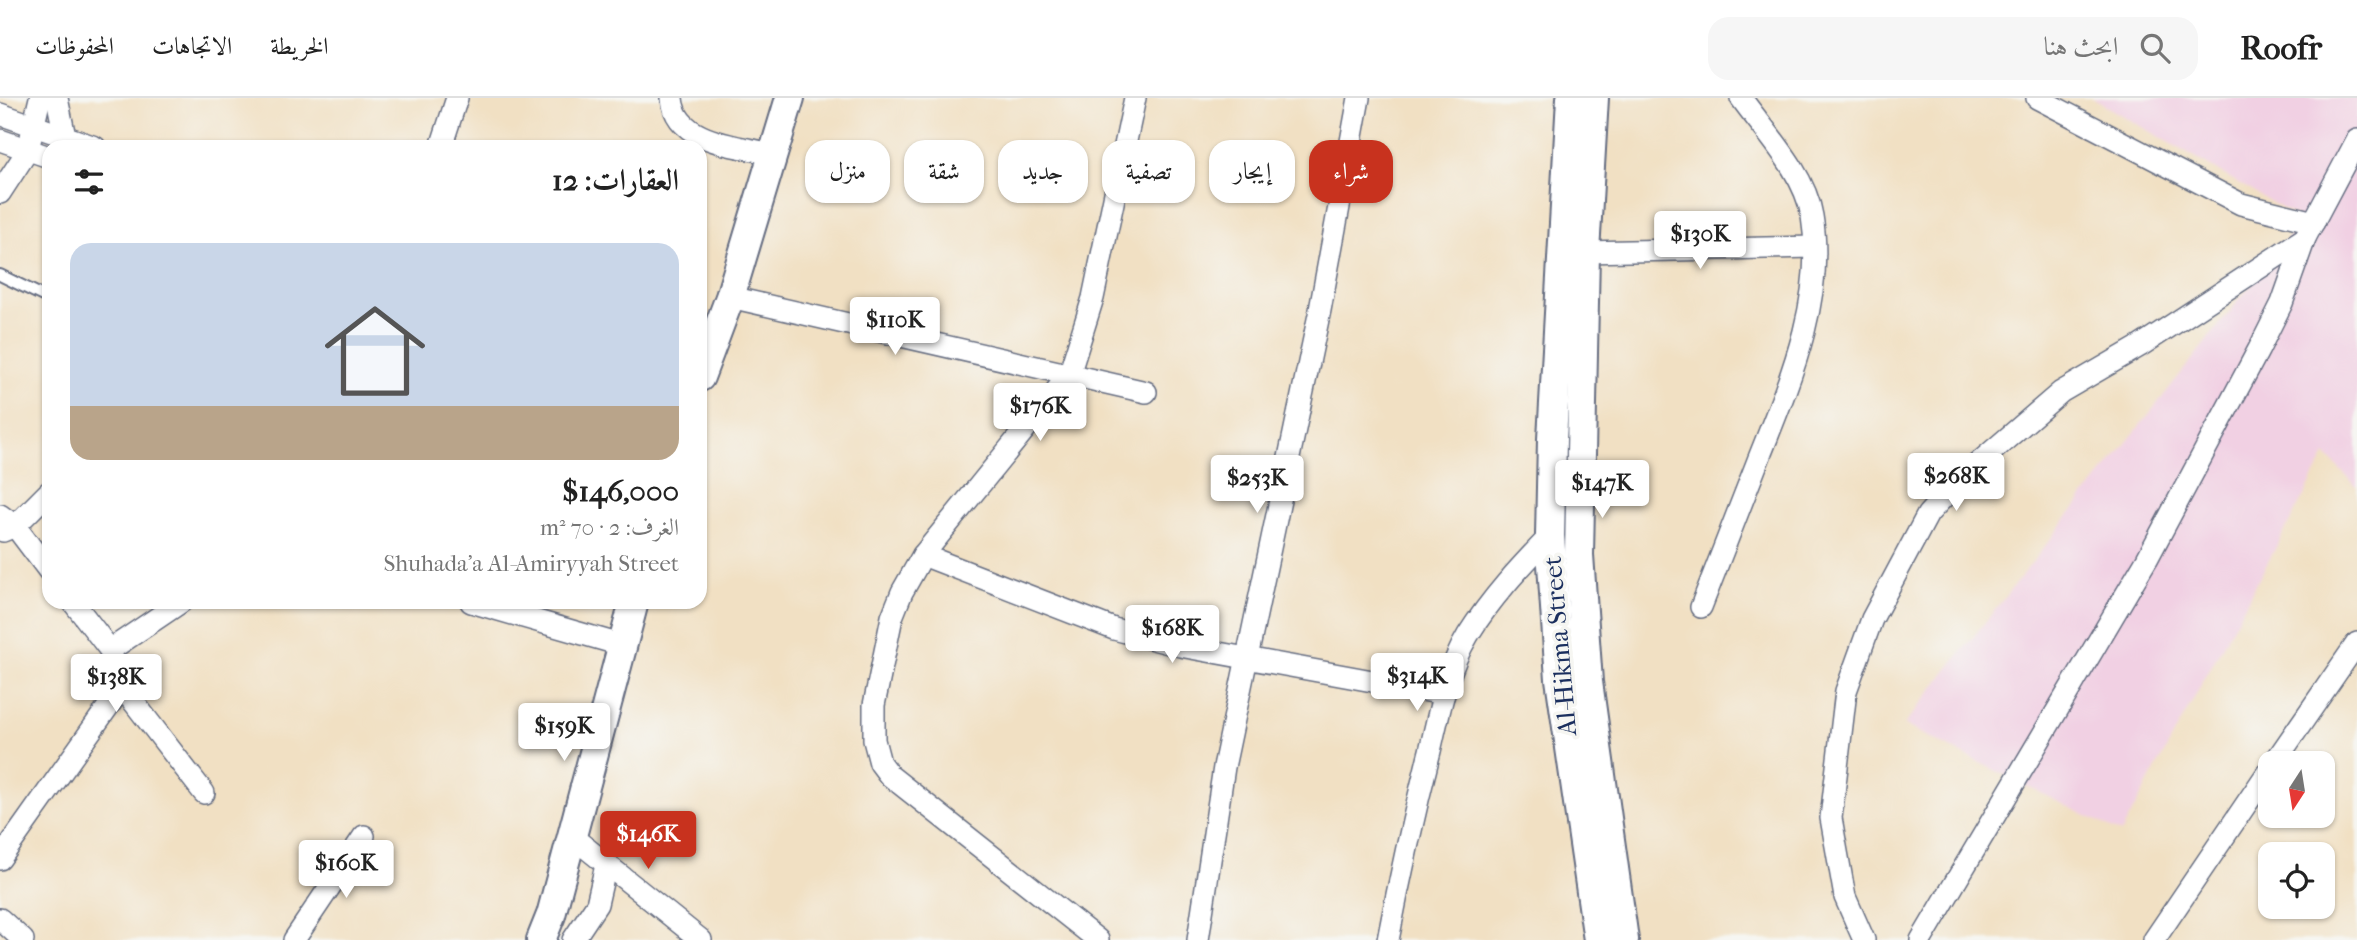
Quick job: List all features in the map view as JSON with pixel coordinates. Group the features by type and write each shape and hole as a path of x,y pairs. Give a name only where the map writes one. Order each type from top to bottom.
{"street":[{"path":"0,193 28,150 40,98"},
{"path":"57,98 65,136"},
{"path":"443,140 457,98"},
{"path":"672,98 678,117 696,134 773,154"},
{"path":"707,356 730,297 790,98"},
{"path":"1098,940 889,775 880,763 874,740 874,705 902,592 923,555 1069,375 1093,299 1135,98"},
{"path":"1198,940 1224,767 1320,310 1359,98"},
{"name":"Al-Hikma Street","path":"1571,98 1552,439 1550,536 1560,679 1598,940"},
{"name":"Al-Hikma Street","path":"1594,98 1585,252 1578,555 1589,694 1624,940"},
{"path":"1701,607 1781,403 1799,348 1810,302 1814,247 1812,215 1801,186 1741,98"},
{"path":"2037,98 2241,204 2309,230"},
{"path":"3,112 76,140"},
{"path":"1921,940 2147,559 2282,303 2309,230 2357,140"},
{"path":"0,141 42,155"},
{"path":"1864,940 1845,897 1831,818 1846,691 1871,619 1928,514 1961,478 2061,392 2150,339 2309,230"},
{"path":"1585,252 1814,247"},
{"path":"707,313 730,297 1146,392"},
{"path":"42,497 5,524 42,564"},
{"path":"1388,940 1404,855 1444,694 1467,636 1512,575 1550,536"},
{"path":"923,555 1114,629 1180,646 1248,656 1444,694"},
{"path":"78,609 110,650 122,687 204,793"},
{"path":"110,650 171,609"},
{"path":"495,609 621,645"},
{"path":"541,940 551,915 632,609"},
{"path":"2282,751 2357,643"},
{"path":"0,859 122,687"},
{"path":"2154,940 2258,787"},
{"path":"570,835 701,940"},
{"path":"294,940 364,836"},
{"path":"573,940 597,904 606,865"},
{"path":"0,919 23,940"}],"lane":[{"path":"0,275 42,296"}],"shaded area":[{"path":"2092,98 2357,98 2357,487 2326,455 2121,833 1904,725 2302,220"}]}
